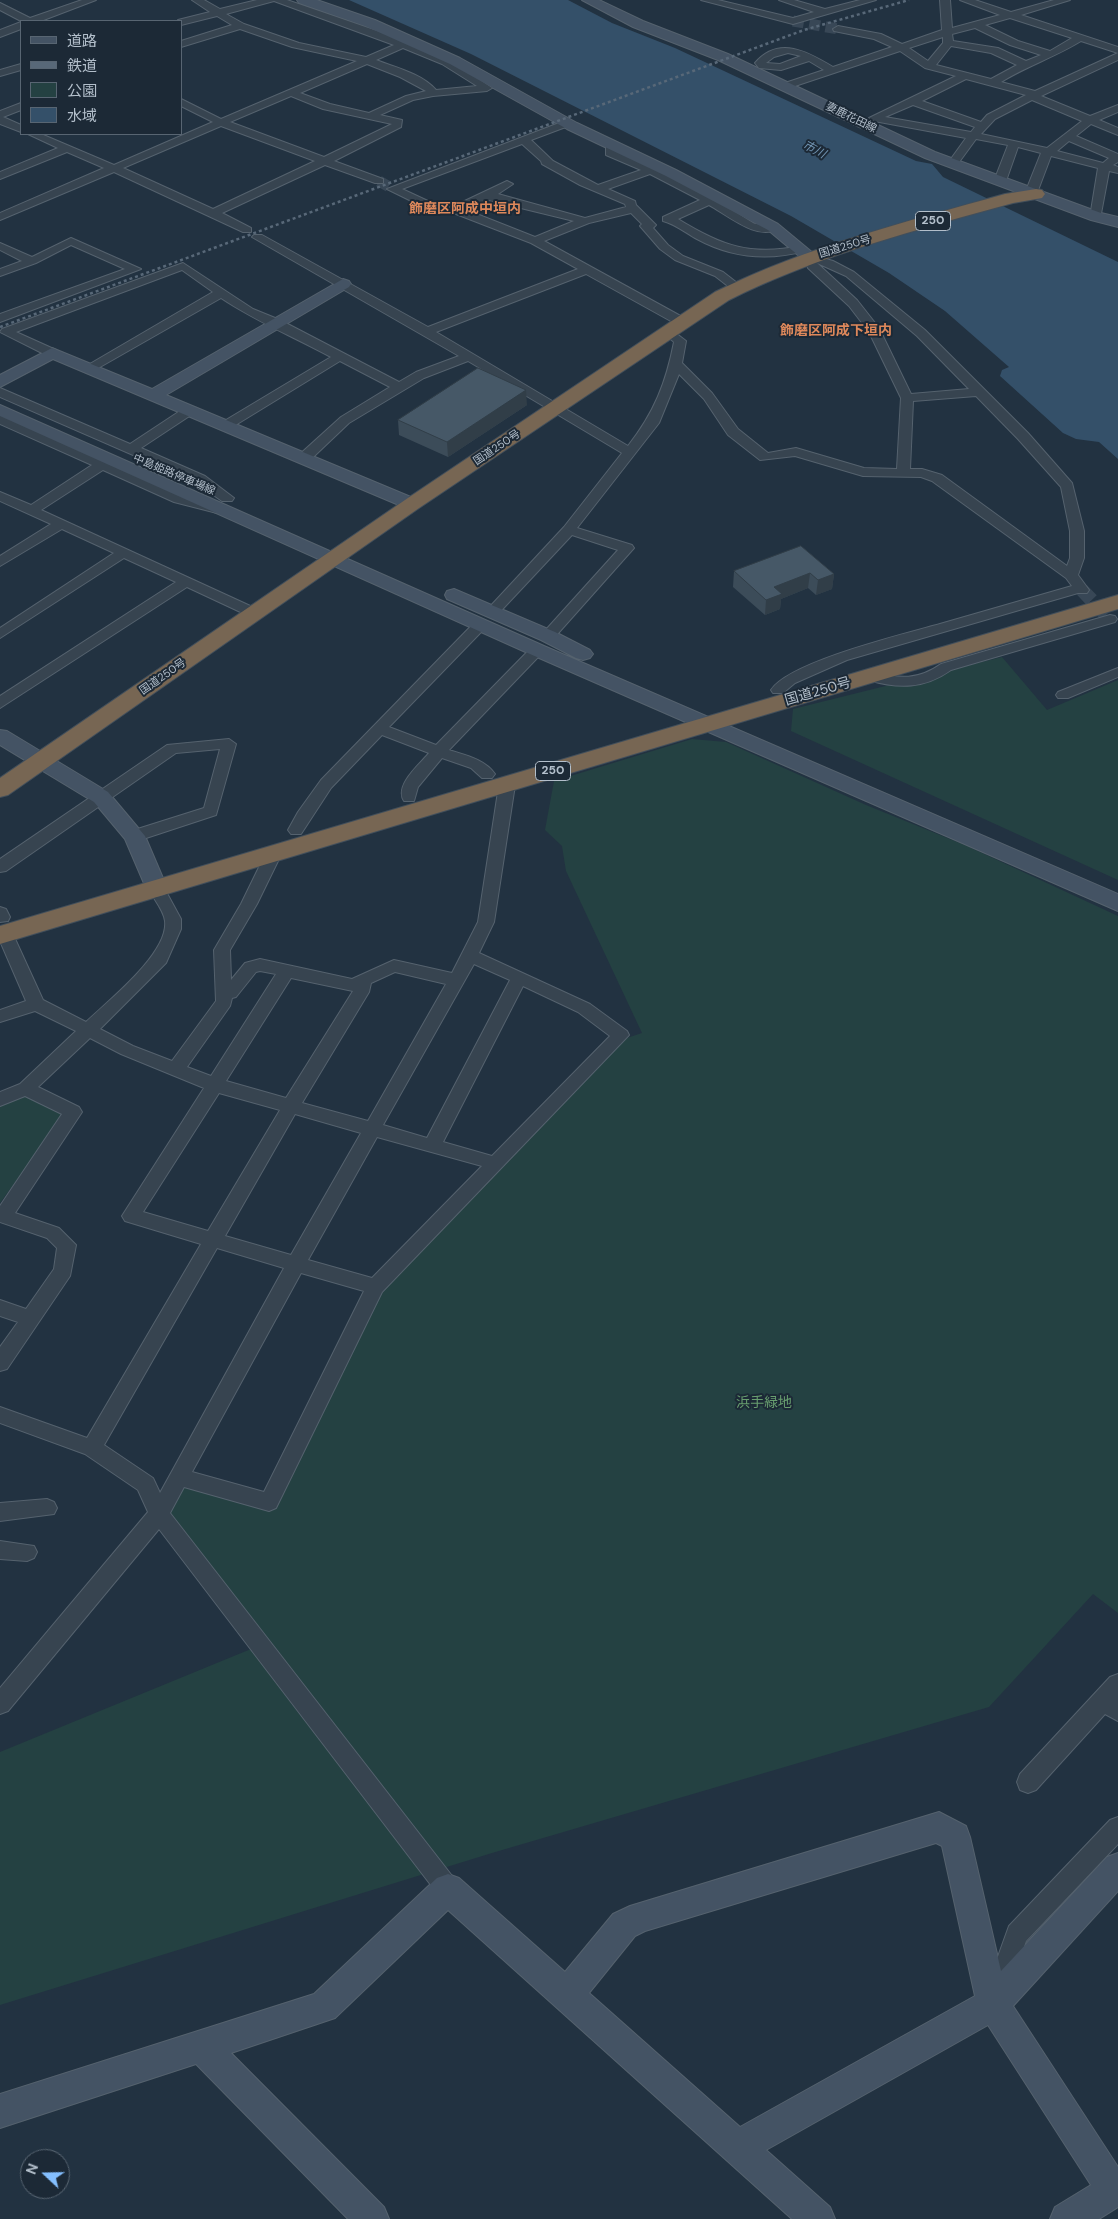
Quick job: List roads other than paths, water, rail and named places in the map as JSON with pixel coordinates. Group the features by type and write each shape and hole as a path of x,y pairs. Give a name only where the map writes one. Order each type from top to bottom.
{"highway":[{"name":"国道250号","path":"0,788 412,504 558,408 675,327 737,288 806,254 837,249 1011,198 1033,194"},
{"name":"国道250号","path":"1,923 154,882 268,855 497,780 711,716 872,677 1104,604"},
{"name":"国道250号","path":"711,716 778,690 1104,604"},
{"name":"国道250号","path":"154,882 296,830 409,796 497,780"}],"street":[{"path":"33,20 90,0"},
{"path":"196,0 240,26 296,46 367,60 404,75 428,87 433,93"},
{"path":"182,22 269,0"},
{"path":"278,0 331,21 360,28 450,61 488,88 433,93 410,98 372,115"},
{"path":"304,0 361,20 450,61 567,123 671,173 774,227 806,254 829,263 856,279 921,332 1023,436 1067,486 1078,530 1077,558 1071,575"},
{"name":"妻鹿花田線","path":"588,0 638,24 723,57 870,128 952,163 1096,217 1118,222"},
{"path":"706,0 793,21 871,0"},
{"path":"784,0 825,12"},
{"path":"929,66 947,37 945,0"},
{"path":"966,0 1118,50"},
{"path":"786,86 902,48 947,37 977,24 1065,0"},
{"path":"0,6 28,20"},
{"path":"977,24 1014,43 1051,55"},
{"path":"0,34 20,25"},
{"path":"182,44 240,26"},
{"path":"838,29 877,36 902,48 929,66 993,82 1033,95 1118,132"},
{"path":"947,37 994,50 1027,66"},
{"path":"993,82 1013,70 1051,55 1080,38"},
{"path":"994,50 1014,43"},
{"path":"0,217 405,44"},
{"path":"952,163 991,117 1033,95 1118,56"},
{"path":"809,57 831,70"},
{"path":"1107,61 1118,64"},
{"path":"0,73 20,67"},
{"path":"963,76 943,88 874,118 1014,144 1118,170"},
{"path":"214,213 396,127 398,122 327,107 292,92"},
{"path":"912,101 982,126"},
{"path":"182,103 222,123 379,181"},
{"path":"0,115 20,106"},
{"path":"1033,194 1048,152 1070,138 1090,120 1118,108"},
{"path":"933,129 937,122 946,114"},
{"path":"0,120 20,128"},
{"path":"296,830 303,816 326,784 569,530 653,423 671,383 680,341 675,327 586,270 536,241 457,210 442,212 393,189 567,123"},
{"path":"6,133 20,128"},
{"path":"36,135 214,213 247,230"},
{"path":"1070,138 1118,158"},
{"path":"524,140 548,161 546,162 598,189 631,202 633,209 650,225 646,226 664,247 679,258 719,274 737,288"},
{"path":"1000,181 1014,144"},
{"path":"616,147 610,149 610,152 651,170 727,210 754,228 774,227"},
{"path":"0,176 68,148"},
{"path":"1096,217 1104,167 1118,158"},
{"path":"598,189 651,170"},
{"path":"457,210 458,207 486,196 507,184"},
{"path":"486,196 502,198 585,221"},
{"path":"708,201 682,214 668,218 699,237 734,252 779,255 806,254"},
{"path":"666,204 682,214"},
{"path":"536,241 585,221 633,209"},
{"path":"258,236 427,330 629,452"},
{"path":"0,273 32,261 71,241 135,269 0,318"},
{"path":"0,246 32,261"},
{"path":"806,254 812,266 853,303 875,331 908,398 902,458 903,473"},
{"path":"399,387 276,323 249,312 220,294 183,266 6,332 412,504"},
{"path":"427,330 586,270"},
{"path":"154,395 343,284"},
{"path":"89,368 220,294"},
{"path":"0,382 52,353"},
{"path":"304,458 346,420 399,387 420,375 469,356"},
{"path":"226,426 339,357"},
{"path":"676,364 708,396 733,432 765,457 796,452 863,472 922,473 937,478 1071,575 1104,604"},
{"path":"0,392 200,479 223,504"},
{"path":"908,398 978,392"},
{"name":"中島姫路停車場線","path":"0,400 54,429 340,555 411,592 486,618 711,716"},
{"name":"中島姫路停車場線","path":"0,410 54,429"},
{"path":"131,449 190,410"},
{"path":"0,419 179,499 223,504"},
{"path":"32,510 101,465"},
{"path":"2,499 32,510 122,554 254,613"},
{"path":"0,562 61,524"},
{"path":"409,796 410,786 439,751 542,643 627,548 569,530"},
{"path":"0,634 122,554"},
{"path":"0,703 185,582"},
{"path":"1063,695 1118,672"},
{"path":"711,716 1118,891"},
{"path":"711,716 1118,903"},
{"path":"0,1704 159,1514 296,1264 470,956 486,922 497,780 476,765 379,729"},
{"path":"0,736 101,797 134,836 173,920 173,929 158,963 26,1089 0,1099"},
{"path":"0,868 172,748 229,744 211,811 134,836"},
{"path":"176,1069 187,1057 224,1002 222,950 250,904 270,861 268,855"},
{"path":"1,923 36,1004 127,1050 215,1085 494,1163"},
{"path":"178,1477 269,1502 375,1287 621,1035 584,1008 470,956"},
{"path":"224,993 230,992 252,967 260,964 353,985 394,966 456,980"},
{"path":"287,971 131,1216 375,1287"},
{"path":"432,1146 520,978"},
{"path":"92,1448 290,1107 363,988 363,980"},
{"path":"0,1016 36,1004"},
{"path":"0,1363 63,1271 67,1245 53,1233 1,1216 73,1112 26,1089"},
{"path":"0,1308 30,1318"},
{"path":"0,1415 92,1448 146,1484 159,1514 448,1889 736,2148 818,2219"},
{"path":"0,1512 48,1508"},
{"path":"0,1550 27,1552"},
{"path":"1028,1782 1113,1698"},
{"path":"566,1994 624,1925 641,1917 939,1827 955,1837 993,2004 1116,2189 1067,2219"},
{"path":"993,2004 1017,1934 1118,1828"},
{"path":"736,2148 993,2004 1118,1868"},
{"path":"0,2111 324,2007 448,1889"},
{"path":"202,2047 372,2219"}],"water":[{"name":"市川","path":"349,0 568,0 612,23 675,48 916,161 932,164 943,177 1118,262 1118,459 1099,442 1076,439 1063,433 1000,376 1002,370 1009,367 945,311 889,273 791,216 471,54"}],"tunnel":[{"path":"793,21 838,29"},
{"path":"379,181 393,189"},
{"path":"1082,590 1106,615"}],"railway":[{"path":"0,327 804,30 909,0"}],"district":[{"name":"飾磨区阿成中垣内","path":"465,209"},
{"name":"飾磨区阿成下垣内","path":"836,331"}],"park label":[{"name":"浜手緑地","path":"764,1403"}]}
